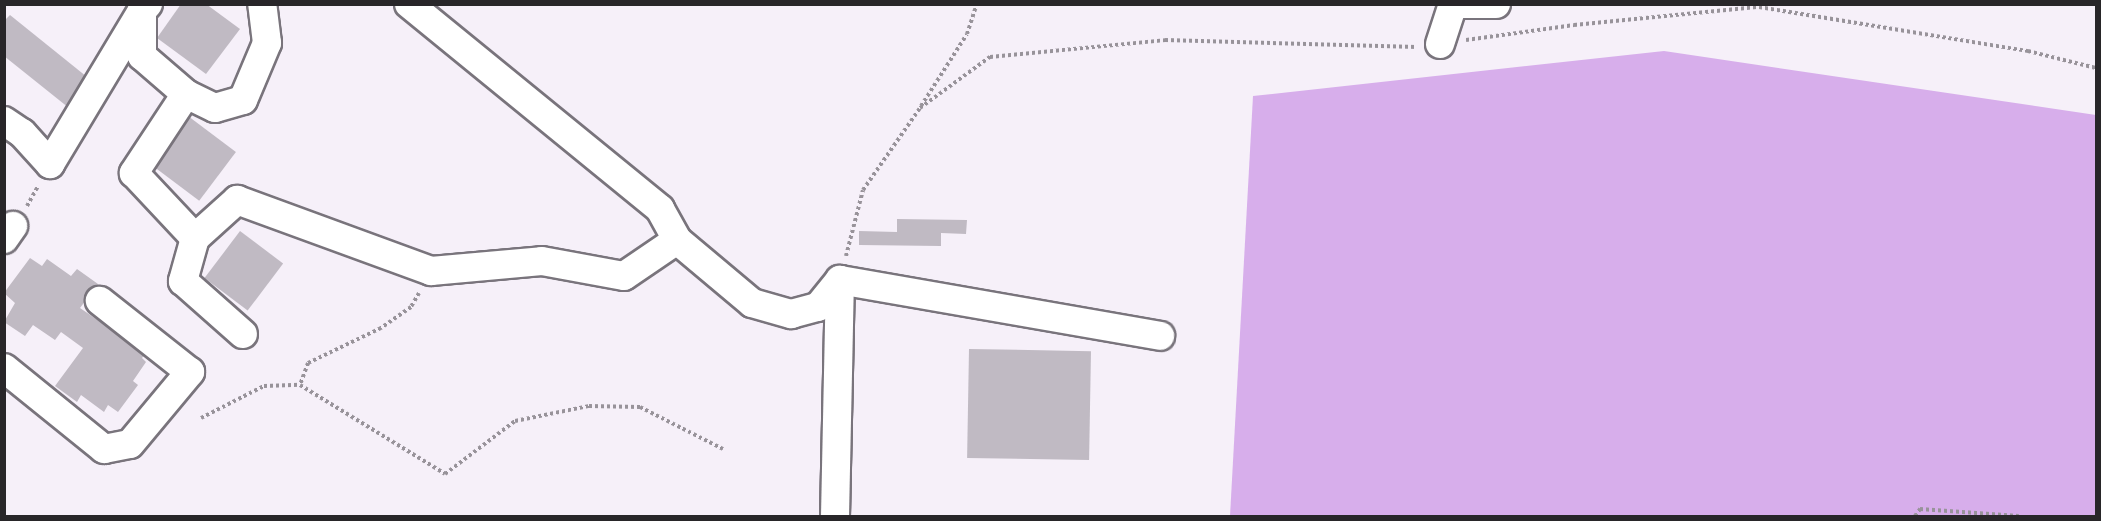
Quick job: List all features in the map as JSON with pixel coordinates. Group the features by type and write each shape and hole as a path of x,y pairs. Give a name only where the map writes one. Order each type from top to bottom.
{"street":[{"path":"142,7 142,56 186,94 215,108 243,100 267,43 262,4"},
{"path":"409,4 660,209 677,240 752,303 791,314 818,307 840,280"},
{"path":"1440,44 1454,4 1496,4"},
{"path":"4,121 22,133 50,164 142,7"},
{"path":"186,94 134,173 195,238"},
{"path":"243,334 183,281 195,238 237,200 431,271 542,261 624,276 677,240"},
{"path":"840,280 1160,336"},
{"path":"836,516 840,280"},
{"path":"4,368 104,449 130,444 190,372 100,301"}],"path":[{"path":"840,280 863,189 920,108 967,34 977,4"},
{"path":"920,108 990,57 1165,40 1408,49 1574,25 1759,7 2028,51 2097,68"},
{"path":"9,232 50,164"},
{"path":"300,385 308,363 381,328 411,307 431,271"},
{"path":"201,418 264,386 300,385 445,474 515,421 589,406 640,407 723,449"},
{"path":"1915,516 1920,509 2019,516"}],"shaded area":[{"path":"1664,51 2096,115 2096,516 1230,516 1253,96"}],"building":[{"path":"181,4 206,4 240,29 206,74 157,38"},
{"path":"10,15 92,81 69,108 4,56 4,21"},
{"path":"188,116 236,152 199,201 151,165"},
{"path":"897,219 967,220 966,234 941,233 941,246 859,245 859,231 897,232"},
{"path":"240,231 283,263 248,311 204,278"},
{"path":"30,258 42,266 47,259 71,276 77,269 98,284 80,308 131,343 152,345 142,358 146,362 133,381 138,385 118,412 108,405 104,412 81,395 77,402 55,386 83,348 61,332 55,340 33,325 25,336 4,322 15,303 4,293"},
{"path":"969,349 1091,351 1089,460 967,458"}]}
